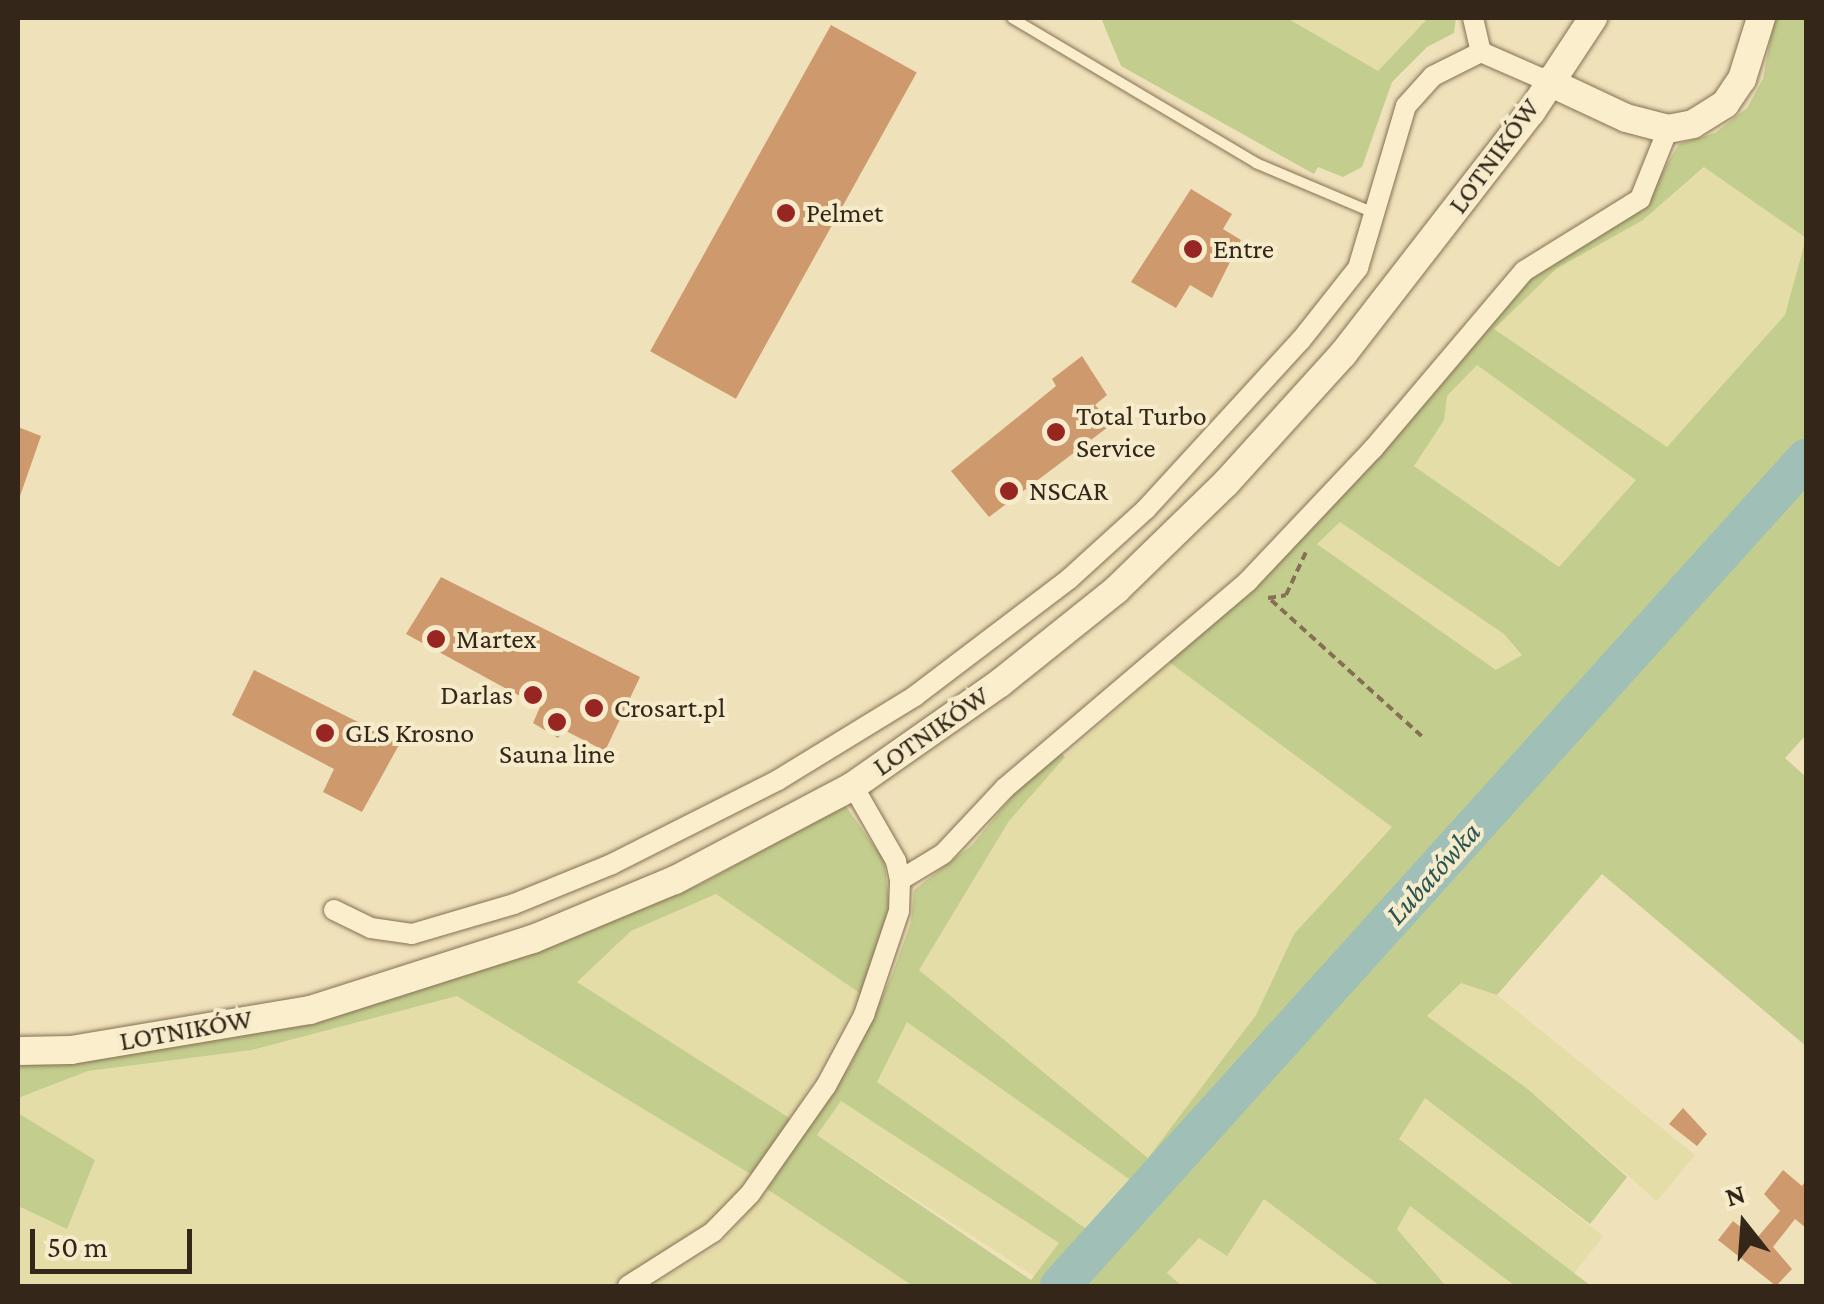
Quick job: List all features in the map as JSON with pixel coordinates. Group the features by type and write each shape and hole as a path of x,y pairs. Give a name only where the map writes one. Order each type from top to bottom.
{"street":[{"path":"1472,18 1480,52"},
{"name":"LOTNIKÓW","path":"18,1050 72,1050 310,1010 477,957 675,880 853,786 1000,683 1116,590 1226,482 1343,354 1531,112 1547,81 1593,18"},
{"path":"1480,52 1668,130 1693,124 1725,104 1751,63 1761,18"},
{"path":"334,910 371,928 412,934 514,904 612,864 778,780 915,696 1069,579 1163,493 1358,268 1406,106 1433,76 1480,52"},
{"path":"900,880 943,854 1005,788 1248,581 1373,449 1524,271 1640,199 1668,130"},
{"path":"628,1286 712,1232 750,1194 826,1086 889,947 900,880 896,861 853,786"}],"lane":[{"path":"1012,18 1256,163 1374,212"}],"path":[{"path":"1248,581 1425,739"}],"shaded area":[{"path":"1287,18 1428,18 1378,71"},
{"path":"1705,167 1806,238 1785,315 1667,447 1493,329 1556,269 1643,220"},
{"path":"1477,365 1637,480 1559,567 1413,465 1443,420 1447,396"},
{"path":"1339,521 1505,634 1522,655 1496,670 1316,543"},
{"path":"1169,662 1392,827 1294,934 1256,1015 1148,1159 919,970 1009,821 1065,757"},
{"path":"716,894 861,994 791,1119 576,982 631,931"},
{"path":"1461,983 1497,995 1695,1155 1657,1201 1529,1090 1426,1017"},
{"path":"457,996 754,1176 705,1228 612,1286 18,1286 18,1206 67,1229 95,1160 18,1113 18,1098 88,1071 252,1050"},
{"path":"907,1021 1134,1180 1095,1236 868,1077"},
{"path":"1425,1097 1603,1236 1573,1275 1395,1136"},
{"path":"840,1100 1061,1243 1038,1278 817,1135"},
{"path":"767,1189 913,1286 651,1286 720,1245"},
{"path":"1264,1198 1380,1286 1182,1286 1167,1273 1199,1238 1227,1256"},
{"path":"1409,1206 1468,1246 1515,1286 1446,1286 1397,1229"}],"green space":[{"path":"1101,18 1287,18 1378,71 1428,18 1456,18 1454,33 1427,47 1392,82 1362,167 1343,177 1318,167 1314,174 1121,66"},
{"path":"1774,18 1806,18 1806,238 1806,735 1785,758 1806,777 1806,1046 1602,874 1497,995 1461,983 1427,1016 1529,1090 1627,1177 1590,1224 1425,1098 1399,1139 1591,1286 1515,1286 1410,1206 1397,1229 1446,1286 1380,1286 1264,1199 1227,1256 1199,1238 1167,1273 1182,1286 913,1286 767,1189 851,1064 892,975 911,922 914,890 972,845 1027,779 1060,752 1065,757 1009,821 919,970 1148,1158 1256,1015 1294,934 1392,827 1169,662 1246,593 1523,282 1648,196 1679,144 1715,133 1747,108 1763,79","holes":["1704,167 1806,238 1785,315 1667,447 1494,329 1556,269 1643,220","1477,365 1636,480 1559,567 1414,466 1444,420 1447,396","1340,522 1504,634 1522,655 1496,670 1317,544","907,1022 1132,1181 1092,1233 877,1082","841,1101 1059,1243 1031,1280 817,1135"]},
{"path":"845,805 884,860 890,907 861,994 716,894 631,931 577,982 791,1119 754,1176 457,996 252,1050 88,1071 18,1098 18,1066 66,1061 486,968 701,884"},
{"path":"18,1113 95,1160 67,1229 18,1206"}],"building":[{"name":"Pelmet","path":"831,25 917,73 736,399 650,351"},
{"name":"Entre","path":"1191,189 1232,214 1223,229 1241,240 1212,298 1190,285 1176,308 1131,282"},
{"path":"1082,356 1107,395 1095,405 1112,424 989,517 951,471 1056,386 1052,379"},
{"path":"18,427 41,436 20,496 18,495"},
{"path":"441,577 640,677 605,751 564,730 558,738 533,723 540,707 406,634"},
{"name":"GLS Krosno","path":"254,670 400,743 362,812 323,792 334,769 232,715"},
{"path":"1683,1108 1707,1134 1697,1146 1669,1124"},
{"path":"1783,1170 1802,1186 1806,1180 1806,1228 1795,1219 1773,1247 1792,1269 1776,1286 1718,1240 1733,1221 1756,1239 1780,1211 1764,1194"}],"waterway":[{"name":"Lubatówka","path":"1060,1286 1806,459"}],"place":[{"name":"Pelmet","path":"786,213"},
{"name":"Entre","path":"1193,249"},
{"name":"Total Turbo Service","path":"1056,432"},
{"name":"NSCAR","path":"1009,491"},
{"name":"Martex","path":"436,639"},
{"name":"Darlas","path":"533,695"},
{"name":"Crosart.pl","path":"594,708"},
{"name":"Sauna line","path":"557,722"},
{"name":"GLS Krosno","path":"325,733"}]}
